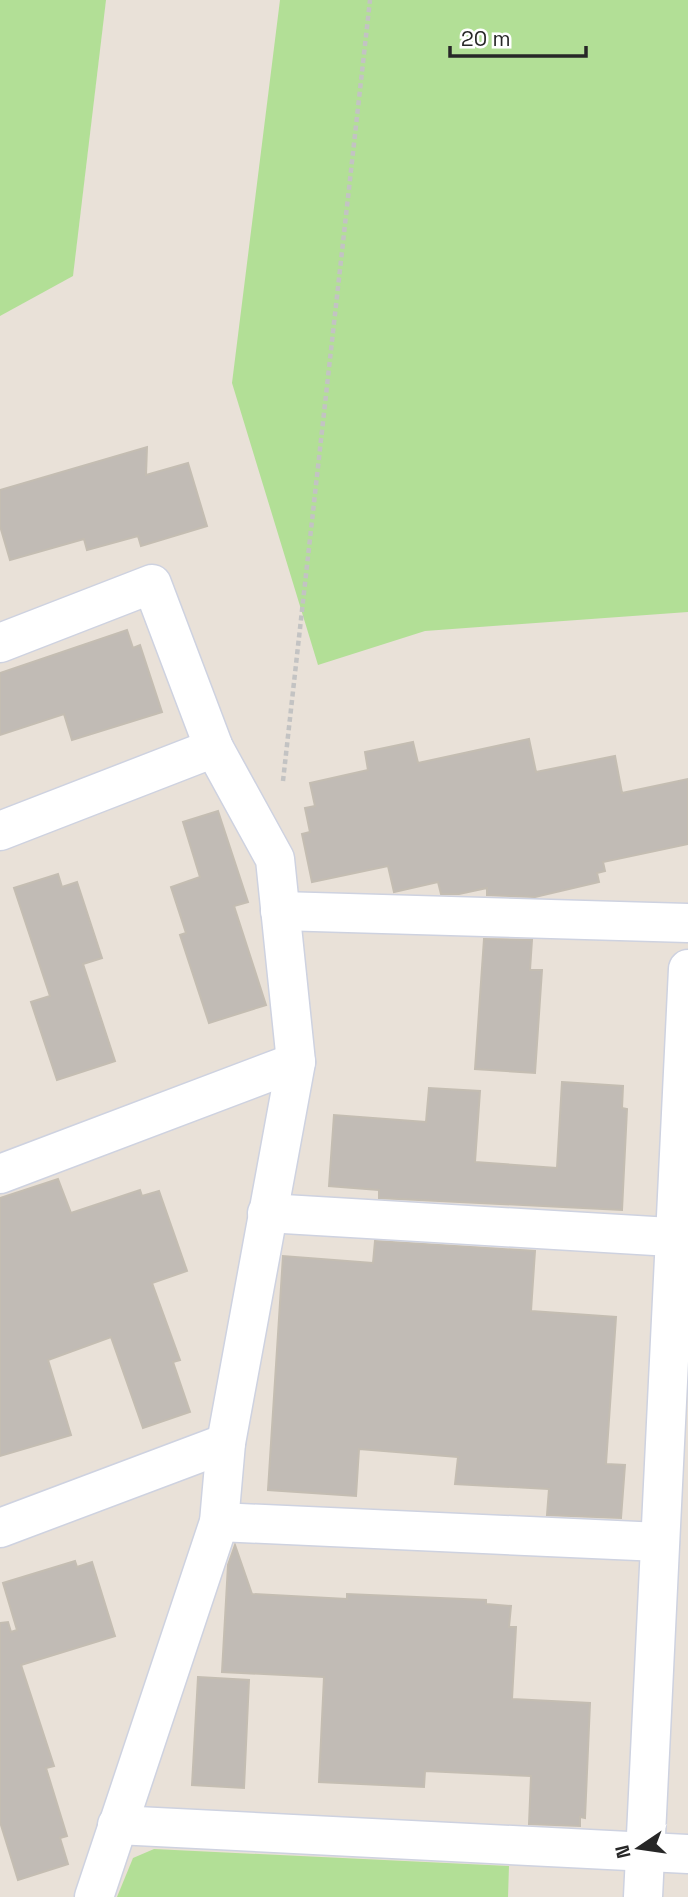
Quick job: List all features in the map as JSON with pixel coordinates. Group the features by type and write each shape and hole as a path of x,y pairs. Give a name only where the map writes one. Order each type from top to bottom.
{"street":[{"path":"0,643 152,584 214,748 275,859 296,1062 226,1443 219,1522 94,1897"},
{"path":"0,831 214,748"},
{"path":"280,911 688,923"},
{"path":"643,1897 660,1542 681,1237 688,969"},
{"path":"0,1174 296,1062"},
{"path":"267,1213 681,1237"},
{"path":"0,1528 226,1443"},
{"path":"219,1522 660,1542"},
{"path":"117,1825 688,1854"}],"path":[{"path":"282,789 370,0"}],"green space":[{"path":"0,0 106,0 73,276 0,316"},
{"path":"280,0 688,0 688,612 425,631 318,665 232,383"},
{"path":"154,1849 509,1866 508,1897 117,1897 133,1858"}],"building":[{"path":"147,447 146,475 188,463 207,526 141,546 138,536 87,550 84,539 10,560 0,526 0,490"},
{"path":"127,630 133,648 140,645 162,712 72,740 64,714 0,735 0,673"},
{"path":"529,739 536,772 615,756 622,793 688,779 688,844 603,862 605,871 597,873 599,882 535,897 487,895 487,888 459,894 441,894 438,882 394,892 388,866 312,882 302,834 310,832 305,808 315,806 310,783 368,770 365,752 413,742 418,763"},
{"path":"218,811 248,902 234,906 266,1005 209,1023 180,935 186,933 171,887 200,877 183,822"},
{"path":"58,874 62,887 77,882 102,958 83,964 115,1061 57,1080 31,1002 50,996 14,888"},
{"path":"484,939 532,940 530,970 542,970 535,1073 475,1069"},
{"path":"562,1082 623,1086 622,1108 627,1109 622,1210 379,1198 379,1190 329,1186 334,1115 426,1122 429,1088 480,1091 475,1162 557,1168"},
{"path":"58,1179 71,1213 140,1190 142,1196 159,1191 187,1271 152,1283 180,1360 173,1362 190,1412 143,1428 111,1337 48,1360 71,1435 0,1456 0,1198"},
{"path":"375,1241 535,1251 531,1311 616,1317 606,1464 625,1465 621,1518 547,1515 549,1489 455,1484 458,1457 359,1449 356,1496 268,1490 283,1256 373,1263"},
{"path":"235,1545 252,1594 347,1599 347,1594 486,1600 486,1604 511,1606 509,1627 516,1627 512,1699 590,1703 585,1818 580,1817 580,1826 529,1824 531,1776 425,1771 424,1787 319,1782 324,1677 222,1672 228,1565"},
{"path":"75,1561 77,1567 92,1562 115,1636 21,1665 54,1766 46,1768 67,1836 60,1838 68,1864 18,1880 0,1822 0,1623 8,1622 11,1632 17,1630 3,1583"},
{"path":"198,1677 249,1680 244,1788 192,1785"}]}
